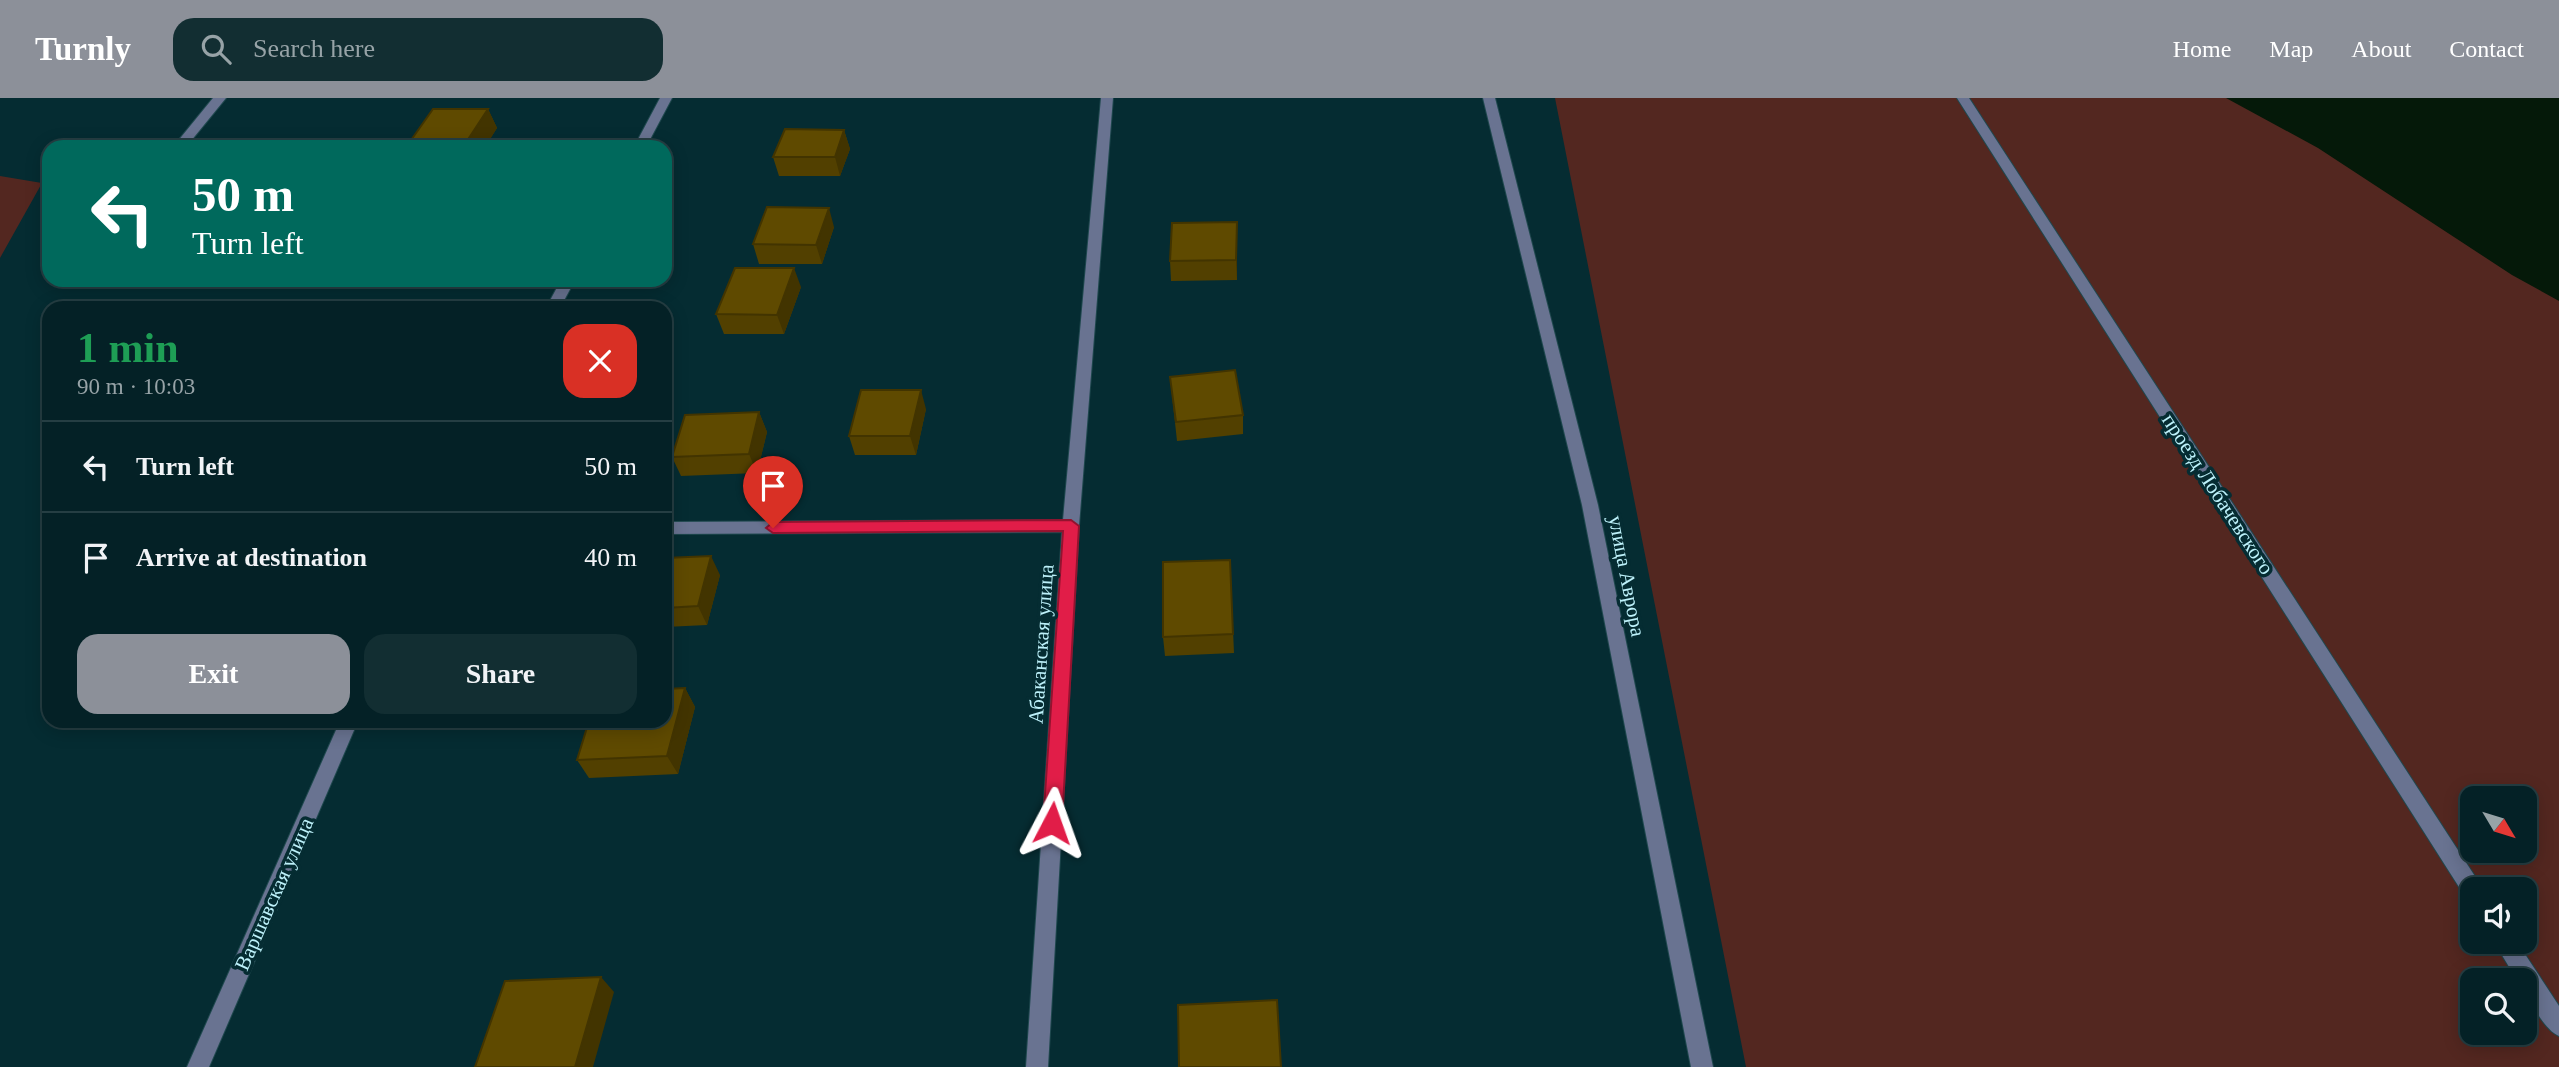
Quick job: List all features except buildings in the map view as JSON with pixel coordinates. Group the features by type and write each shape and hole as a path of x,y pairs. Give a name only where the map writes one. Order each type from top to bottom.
{"street":[{"path":"185,140 220,98"},
{"path":"644,140 666,98"},
{"name":"Абаканская улица","path":"1037,1067 1071,526 1107,98"},
{"name":"улица Аврора","path":"1489,98 1590,505 1702,1067"},
{"name":"проезд Лобачевского","path":"1963,98 2464,877"},
{"path":"672,528 1071,526"},
{"name":"Варшавская улица","path":"198,1067 346,728"},
{"path":"2513,954 2559,1025"}],"shaded area":[{"path":"1555,98 2559,98 2559,1067 1746,1067"},
{"path":"2226,98 2559,98 2559,301 2512,275 2318,148"},
{"path":"0,176 42,183 0,258"}],"route":[{"path":"773,528 1071,526 1052,823"}]}
